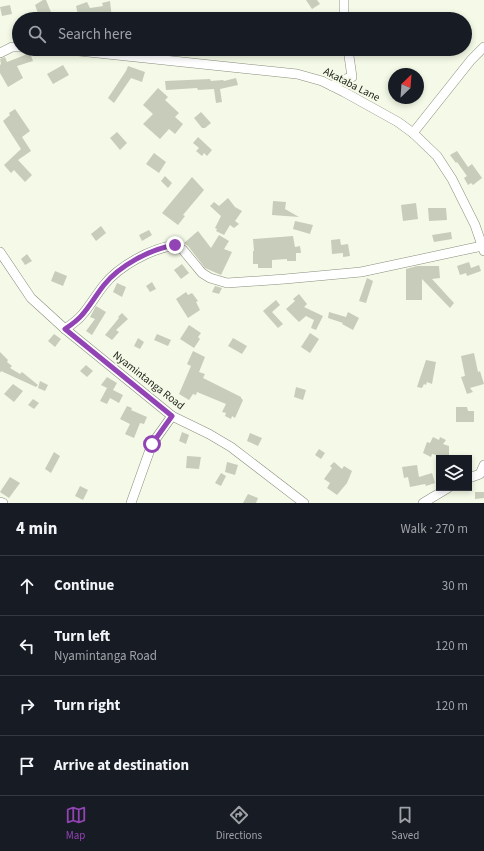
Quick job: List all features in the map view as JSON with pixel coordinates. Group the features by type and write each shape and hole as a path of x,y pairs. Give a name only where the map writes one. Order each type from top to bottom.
{"street":[{"path":"344,0 344,12"},
{"path":"0,53 12,47"},
{"path":"413,132 471,60 484,47"},
{"name":"Akataba Lane","path":"126,56 297,74 322,80 398,122 413,132 437,156 452,179 476,225 483,249"},
{"path":"332,86 345,78 352,77 349,56"},
{"path":"65,329 81,316 105,284 125,266 146,254 166,246 175,245 183,250 202,273 210,278 227,283 285,280 360,272 483,249"},
{"name":"Nyamintanga Road","path":"0,252 31,298 65,329 172,416 209,434 231,447 304,503"},
{"path":"131,503 152,444 172,416"},
{"path":"472,477 480,474 484,465"},
{"path":"423,503 443,491"}],"building":[{"path":"43,0 46,0 51,12 38,12 35,5"},
{"path":"306,0 317,0 320,4 312,9"},
{"path":"110,1 111,12 77,12 76,6 87,2 90,8 103,6 102,3"},
{"path":"10,5 12,14 2,16 0,7"},
{"path":"22,56 31,56 33,61 17,66 23,78 8,87 0,73 0,59 5,57 7,62"},
{"path":"63,65 69,75 53,84 47,74"},
{"path":"128,66 145,72 142,82 131,78 114,103 108,98"},
{"path":"236,78 238,85 220,89 222,102 216,103 214,89 198,90 197,88 166,90 165,81 210,79 211,81 224,81"},
{"path":"158,88 168,97 165,100 179,113 175,117 183,124 175,134 169,129 160,139 143,124 153,114 143,105"},
{"path":"15,109 30,131 22,137 31,151 18,160 32,175 25,182 14,170 11,173 4,165 21,149 3,121 10,115 9,113"},
{"path":"201,112 211,123 205,128 202,128 194,118"},
{"path":"117,132 127,143 120,150 110,138"},
{"path":"198,137 212,150 207,156 204,153 202,156 196,151 199,148 193,143"},
{"path":"457,151 468,167 472,164 482,178 473,185 471,183 468,185 464,178 467,176 450,155"},
{"path":"154,153 166,162 159,173 146,164"},
{"path":"165,176 172,183 168,188 161,181"},
{"path":"192,177 204,190 183,215 185,216 178,225 162,213"},
{"path":"228,198 235,207 242,211 235,221 239,224 234,228 230,225 224,235 216,231 217,229 215,228 221,216 210,206 214,202 219,206"},
{"path":"273,201 286,202 285,209 299,217 272,215"},
{"path":"416,203 418,219 403,221 401,205"},
{"path":"428,208 446,208 447,220 429,221"},
{"path":"295,221 313,225 310,234 293,229"},
{"path":"101,226 106,233 96,241 91,234"},
{"path":"149,230 152,235 142,241 139,235"},
{"path":"198,231 211,248 219,235 229,241 224,249 232,252 221,275 205,268 184,243"},
{"path":"451,232 452,239 434,242 432,235"},
{"path":"293,236 295,247 300,246 301,253 296,253 296,261 287,261 287,259 272,260 272,268 258,268 258,264 253,264 253,239"},
{"path":"340,239 341,245 348,244 350,256 343,257 343,253 332,254 331,240"},
{"path":"27,254 32,261 25,265 21,259"},
{"path":"469,262 471,268 479,265 481,271 467,276 466,273 460,275 457,266"},
{"path":"182,264 189,273 181,279 174,270"},
{"path":"417,266 439,266 440,278 432,279 454,303 450,308 422,279 422,300 406,300 406,269"},
{"path":"55,271 67,276 63,286 51,281"},
{"path":"367,278 373,281 366,303 359,301"},
{"path":"152,282 156,289 150,292 146,286"},
{"path":"117,283 126,287 122,297 113,292"},
{"path":"215,286 222,288 219,294 212,292"},
{"path":"186,292 188,295 192,293 198,301 196,302 200,310 188,318 176,299"},
{"path":"299,294 307,304 304,307 323,316 316,330 311,328 314,320 306,316 299,322 286,309 295,301 293,299"},
{"path":"276,300 280,305 272,312 283,324 278,328 263,311"},
{"path":"96,306 106,312 92,335 86,331 95,319 90,317"},
{"path":"329,312 346,317 348,312 359,318 353,330 342,324 343,323 328,318"},
{"path":"122,313 128,319 116,330 119,332 112,340 105,335"},
{"path":"189,325 201,333 198,337 200,339 194,348 180,339"},
{"path":"310,333 319,339 310,353 301,347"},
{"path":"54,334 61,339 55,347 48,341"},
{"path":"157,334 171,340 168,346 154,340"},
{"path":"138,338 144,342 140,349 134,346"},
{"path":"233,338 247,346 242,354 228,346"},
{"path":"193,351 205,357 199,372 205,374 203,378 241,397 243,400 235,418 232,416 231,419 225,416 226,413 222,412 226,404 197,392 196,395 193,394 189,400 179,394 191,366 187,364"},
{"path":"0,352 12,366 10,368 20,374 22,372 38,385 36,387 1,371 0,373"},
{"path":"474,353 478,372 480,371 484,384 470,388 473,392 467,394 461,377 465,376 461,356"},
{"path":"426,360 436,362 432,384 427,382 422,388 417,387"},
{"path":"86,365 93,371 87,377 80,371"},
{"path":"107,377 117,383 113,390 123,395 119,403 110,398 107,404 100,401 107,388 101,385"},
{"path":"40,381 48,385 45,391 38,388"},
{"path":"13,384 23,391 14,402 4,394"},
{"path":"296,387 306,390 303,400 294,397"},
{"path":"33,399 39,403 34,409 28,405"},
{"path":"127,406 132,408 131,410 147,417 144,424 140,423 134,438 125,434 130,424 120,419"},
{"path":"456,407 467,407 468,411 474,411 474,422 456,422"},
{"path":"182,432 189,435 186,444 179,441"},
{"path":"250,433 262,438 258,446 247,441"},
{"path":"433,437 439,440 440,437 446,440 443,444 449,446 449,455 432,454 431,457 423,453 427,442 430,443"},
{"path":"319,449 325,453 321,459 315,455"},
{"path":"54,452 60,456 51,473 45,469"},
{"path":"187,456 201,457 199,469 186,468"},
{"path":"227,462 238,465 235,475 225,472"},
{"path":"334,462 342,469 344,466 352,471 347,483 337,495 327,488 330,483 324,479 332,468 330,466"},
{"path":"417,465 419,477 432,473 435,483 426,486 425,484 410,487 408,477 404,478 402,467"},
{"path":"221,473 226,476 221,486 215,483"},
{"path":"10,477 20,483 9,498 0,492"},
{"path":"80,486 88,490 83,500 75,496"},
{"path":"475,492 484,492 484,498 475,499"},
{"path":"248,494 258,498 256,503 243,503"}],"route":[{"path":"152,444 172,416 65,329 81,316 105,284 125,266 146,254 166,246 175,245"}]}
